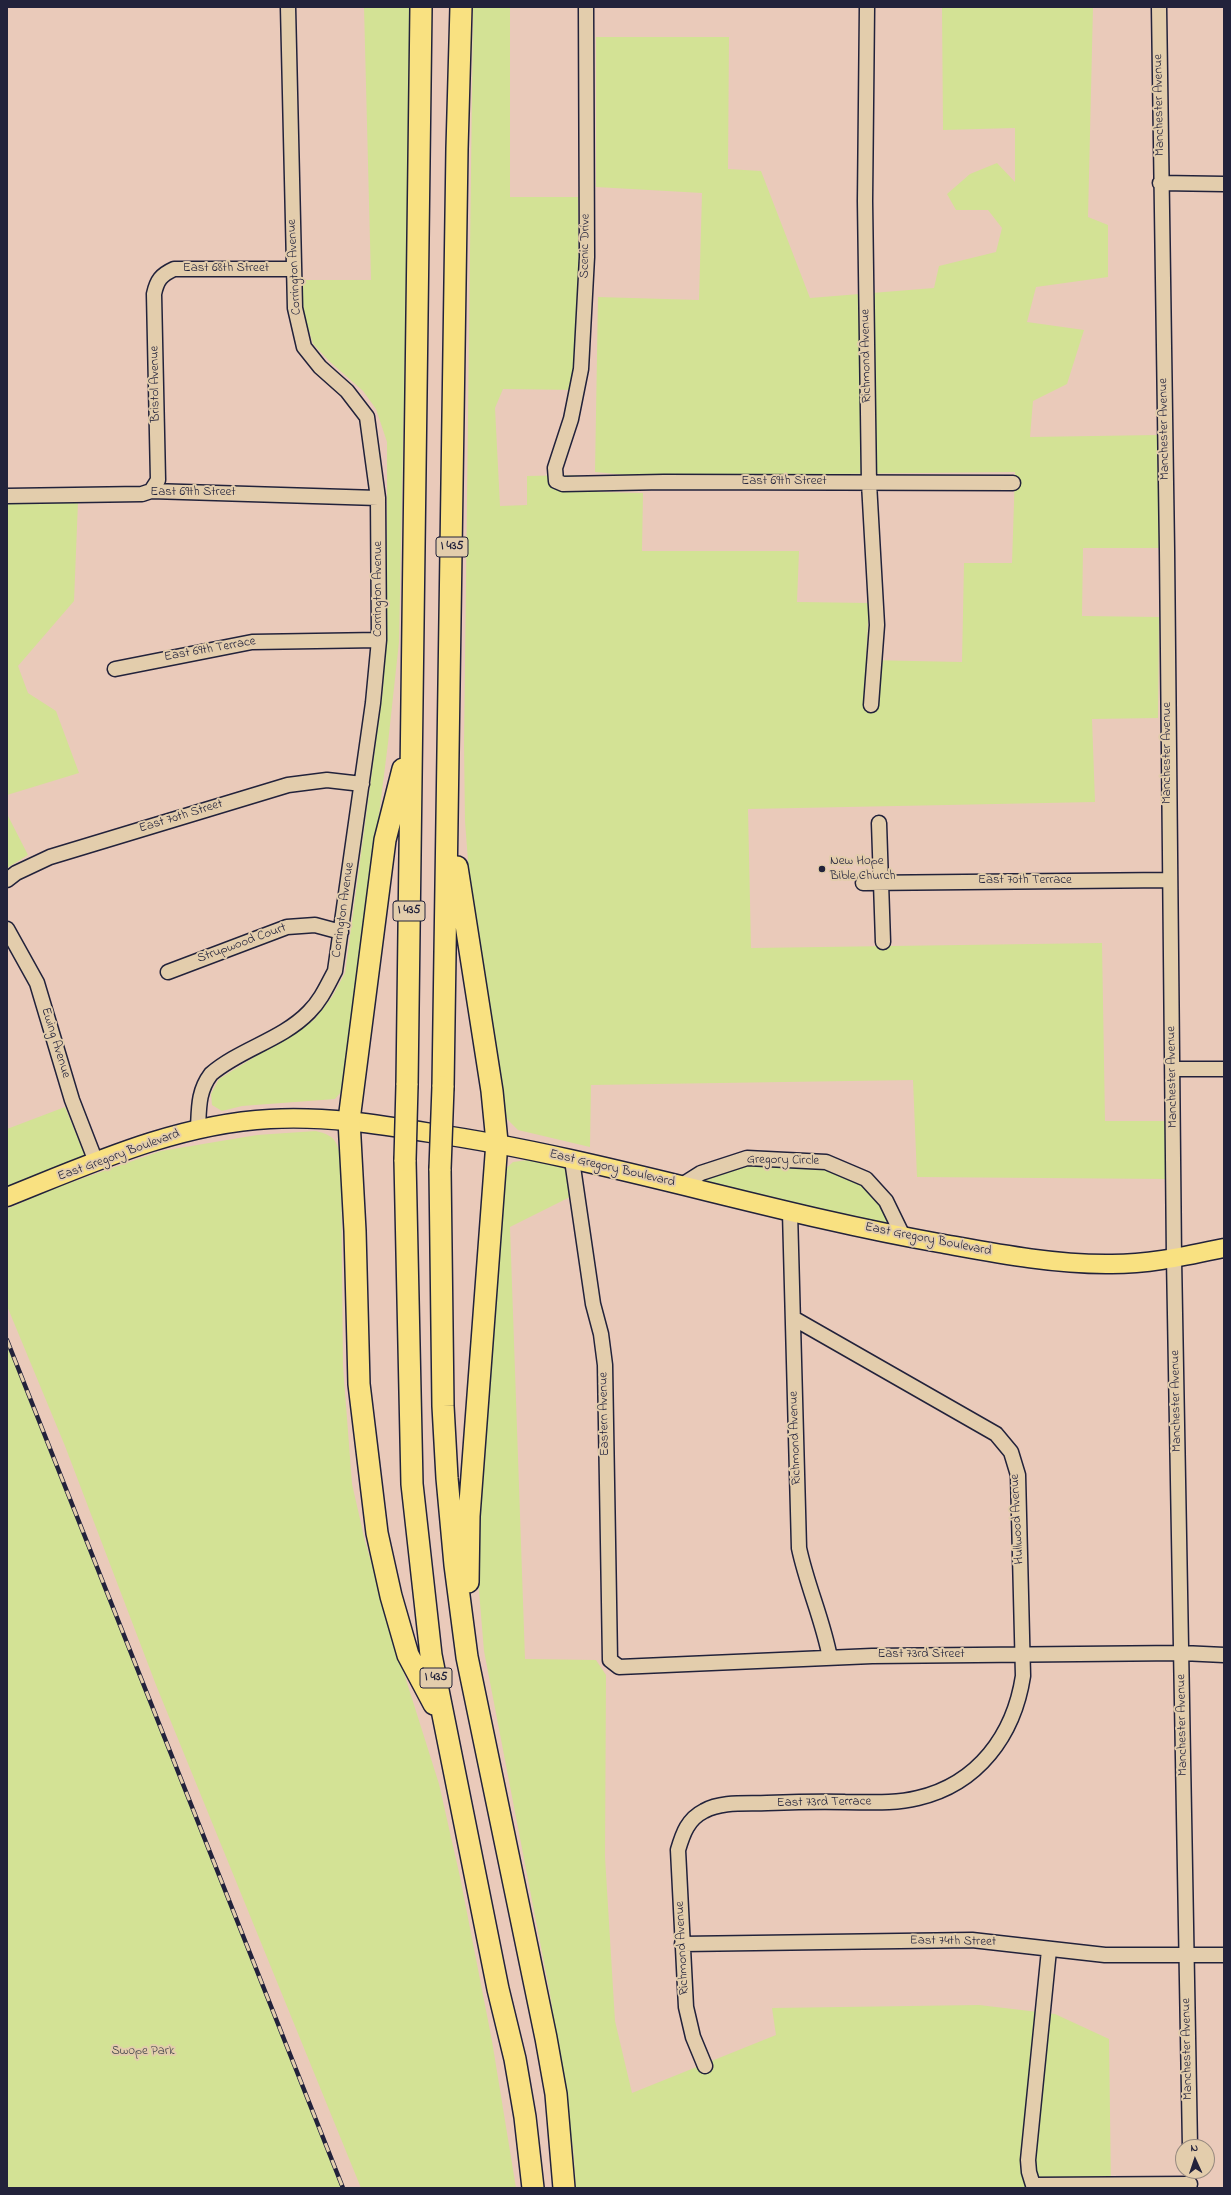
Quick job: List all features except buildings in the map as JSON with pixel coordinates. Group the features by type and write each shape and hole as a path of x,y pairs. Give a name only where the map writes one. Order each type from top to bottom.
{"highway":[{"name":"I 435","path":"421,7 405,1160 412,1484 431,1655 498,1989 515,2059 525,2117 533,2188"},
{"name":"I 435","path":"461,7 457,165 444,1087 440,1169 443,1406 446,1470 467,1657 546,2038 556,2094 564,2188"},
{"path":"412,738 385,840 348,1120 355,1231 359,1384 377,1533 391,1596 408,1655 444,1722"},
{"path":"448,813 491,1084 497,1142 469,1516 467,1657"}],"main road":[{"name":"East Gregory Boulevard","path":"7,1197 154,1140 235,1122 308,1117 348,1120 497,1142 790,1212 903,1236 1048,1262 1109,1265 1174,1258 1224,1248"}],"street":[{"name":"Corrington Avenue","path":"198,1129 200,1095 204,1084 211,1074 295,1024 320,999 335,971 374,703 379,640 378,498 367,417 351,395 320,367 304,347 295,308 288,7"},
{"name":"Scenic Drive","path":"556,481 555,468 571,419 581,369 587,257 586,7"},
{"name":"Richmond Avenue","path":"867,7 865,201 869,483 877,625 871,705"},
{"name":"Manchester Avenue","path":"1159,7 1160,183 1167,550 1169,880 1173,1069 1174,1258 1190,2139"},
{"path":"1160,183 1224,184"},
{"name":"East 68th Street","path":"161,277 174,269 293,269"},
{"name":"Bristol Avenue","path":"151,491 158,480 154,294 157,281 161,277"},
{"name":"East 69th Street","path":"556,481 562,484 664,482 1013,482"},
{"name":"East 69th Street","path":"7,496 142,494 151,491 378,498"},
{"name":"East 69th Terrace","path":"115,668 252,642 379,640"},
{"name":"East 70th Street","path":"7,880 16,873 50,857 288,785 327,780 362,784"},
{"path":"879,823 883,942"},
{"name":"East 70th Terrace","path":"863,883 1169,880"},
{"name":"Strupwood Court","path":"168,972 287,927 315,925 341,932"},
{"name":"Ewing Avenue","path":"7,929 37,983 72,1100 96,1162"},
{"path":"1173,1069 1224,1069"},
{"name":"Gregory Circle","path":"682,1185 701,1173 747,1158 826,1162 866,1179 886,1201 903,1236"},
{"name":"Eastern Avenue","path":"572,1160 605,1365 610,1660 619,1667"},
{"name":"Richmond Avenue","path":"790,1212 799,1548 805,1578 824,1630 830,1658"},
{"name":"Hullwood Avenue","path":"793,1318 996,1434 1011,1452 1018,1475 1023,1655 1020,1695 1013,1718 1004,1735 980,1765 966,1777"},
{"name":"East 73rd Street","path":"619,1667 872,1656 1182,1653 1224,1655"},
{"name":"East 73rd Terrace","path":"686,1828 695,1817 705,1810 721,1806 813,1801 894,1802 918,1798 945,1789 966,1777"},
{"name":"Richmond Avenue","path":"686,1828 678,1850 686,2007 693,2037 705,2066"},
{"name":"East 74th Street","path":"682,1944 972,1940 1004,1942 1049,1950 1105,1955 1224,1955"},
{"path":"1049,1950 1042,2005 1028,2160 1029,2172 1033,2185 1190,2181"}],"green space":[{"path":"364,7 412,7 399,642 388,743 347,1071 341,1092 335,1099 242,1106 222,1111 212,1105 211,1094 219,1079 314,1020 332,997 345,973 383,689 387,621 387,442 376,409 363,391 329,361 313,344 304,314 301,280 371,280"},
{"path":"473,7 510,7 510,197 578,197 580,390 503,389 495,408 500,506 527,505 527,476 577,475 598,492 643,493 642,551 799,551 797,602 869,603 866,660 962,662 964,563 1012,563 1015,472 637,476 595,472 598,297 699,300 702,193 596,187 596,37 729,37 728,169 761,171 810,298 934,288 939,266 996,252 1002,228 988,210 956,210 947,194 970,174 997,163 1015,182 1015,128 943,130 942,7 1093,7 1088,217 1108,225 1108,277 1036,287 1027,322 1084,330 1067,384 1033,401 1030,437 1157,435 1159,548 1083,548 1082,616 1159,617 1158,718 1092,719 1095,802 748,809 751,948 1102,943 1105,1121 1166,1121 1168,1179 917,1177 913,1080 591,1085 590,1147 518,1130 507,1119 502,1101 470,888 465,821 464,744"},
{"path":"78,502 74,601 18,666 28,693 56,711 79,773 7,795 7,504"},
{"path":"7,814 28,855 7,868"},
{"path":"65,1107 85,1156 7,1187 7,1129"},
{"path":"316,1131 331,1137 334,1140 341,1160 343,1366 352,1484 365,1541 397,1651 439,1784 460,1877 492,2041 516,2188 361,2188 156,1685 65,1446 7,1306 7,1209 52,1189 161,1151 257,1135"},
{"path":"528,1160 566,1168 570,1197 510,1227 525,1659 596,1660 606,1675 605,1857 615,2021 632,2093 776,2035 772,2008 979,2005 1055,2014 1109,2039 1111,2188 576,2188 573,2148 550,1994 484,1651 479,1591 477,1495 502,1172 513,1162"},
{"path":"756,1163 816,1169 851,1179 866,1189 879,1204 890,1223 885,1227 699,1181 733,1166"},
{"name":"Swope Park","path":"7,1345 343,2188 7,2188"}],"railway":[{"path":"7,1340 343,2188"}],"place":[{"name":"New Hope Bible Church","path":"822,869"}]}
